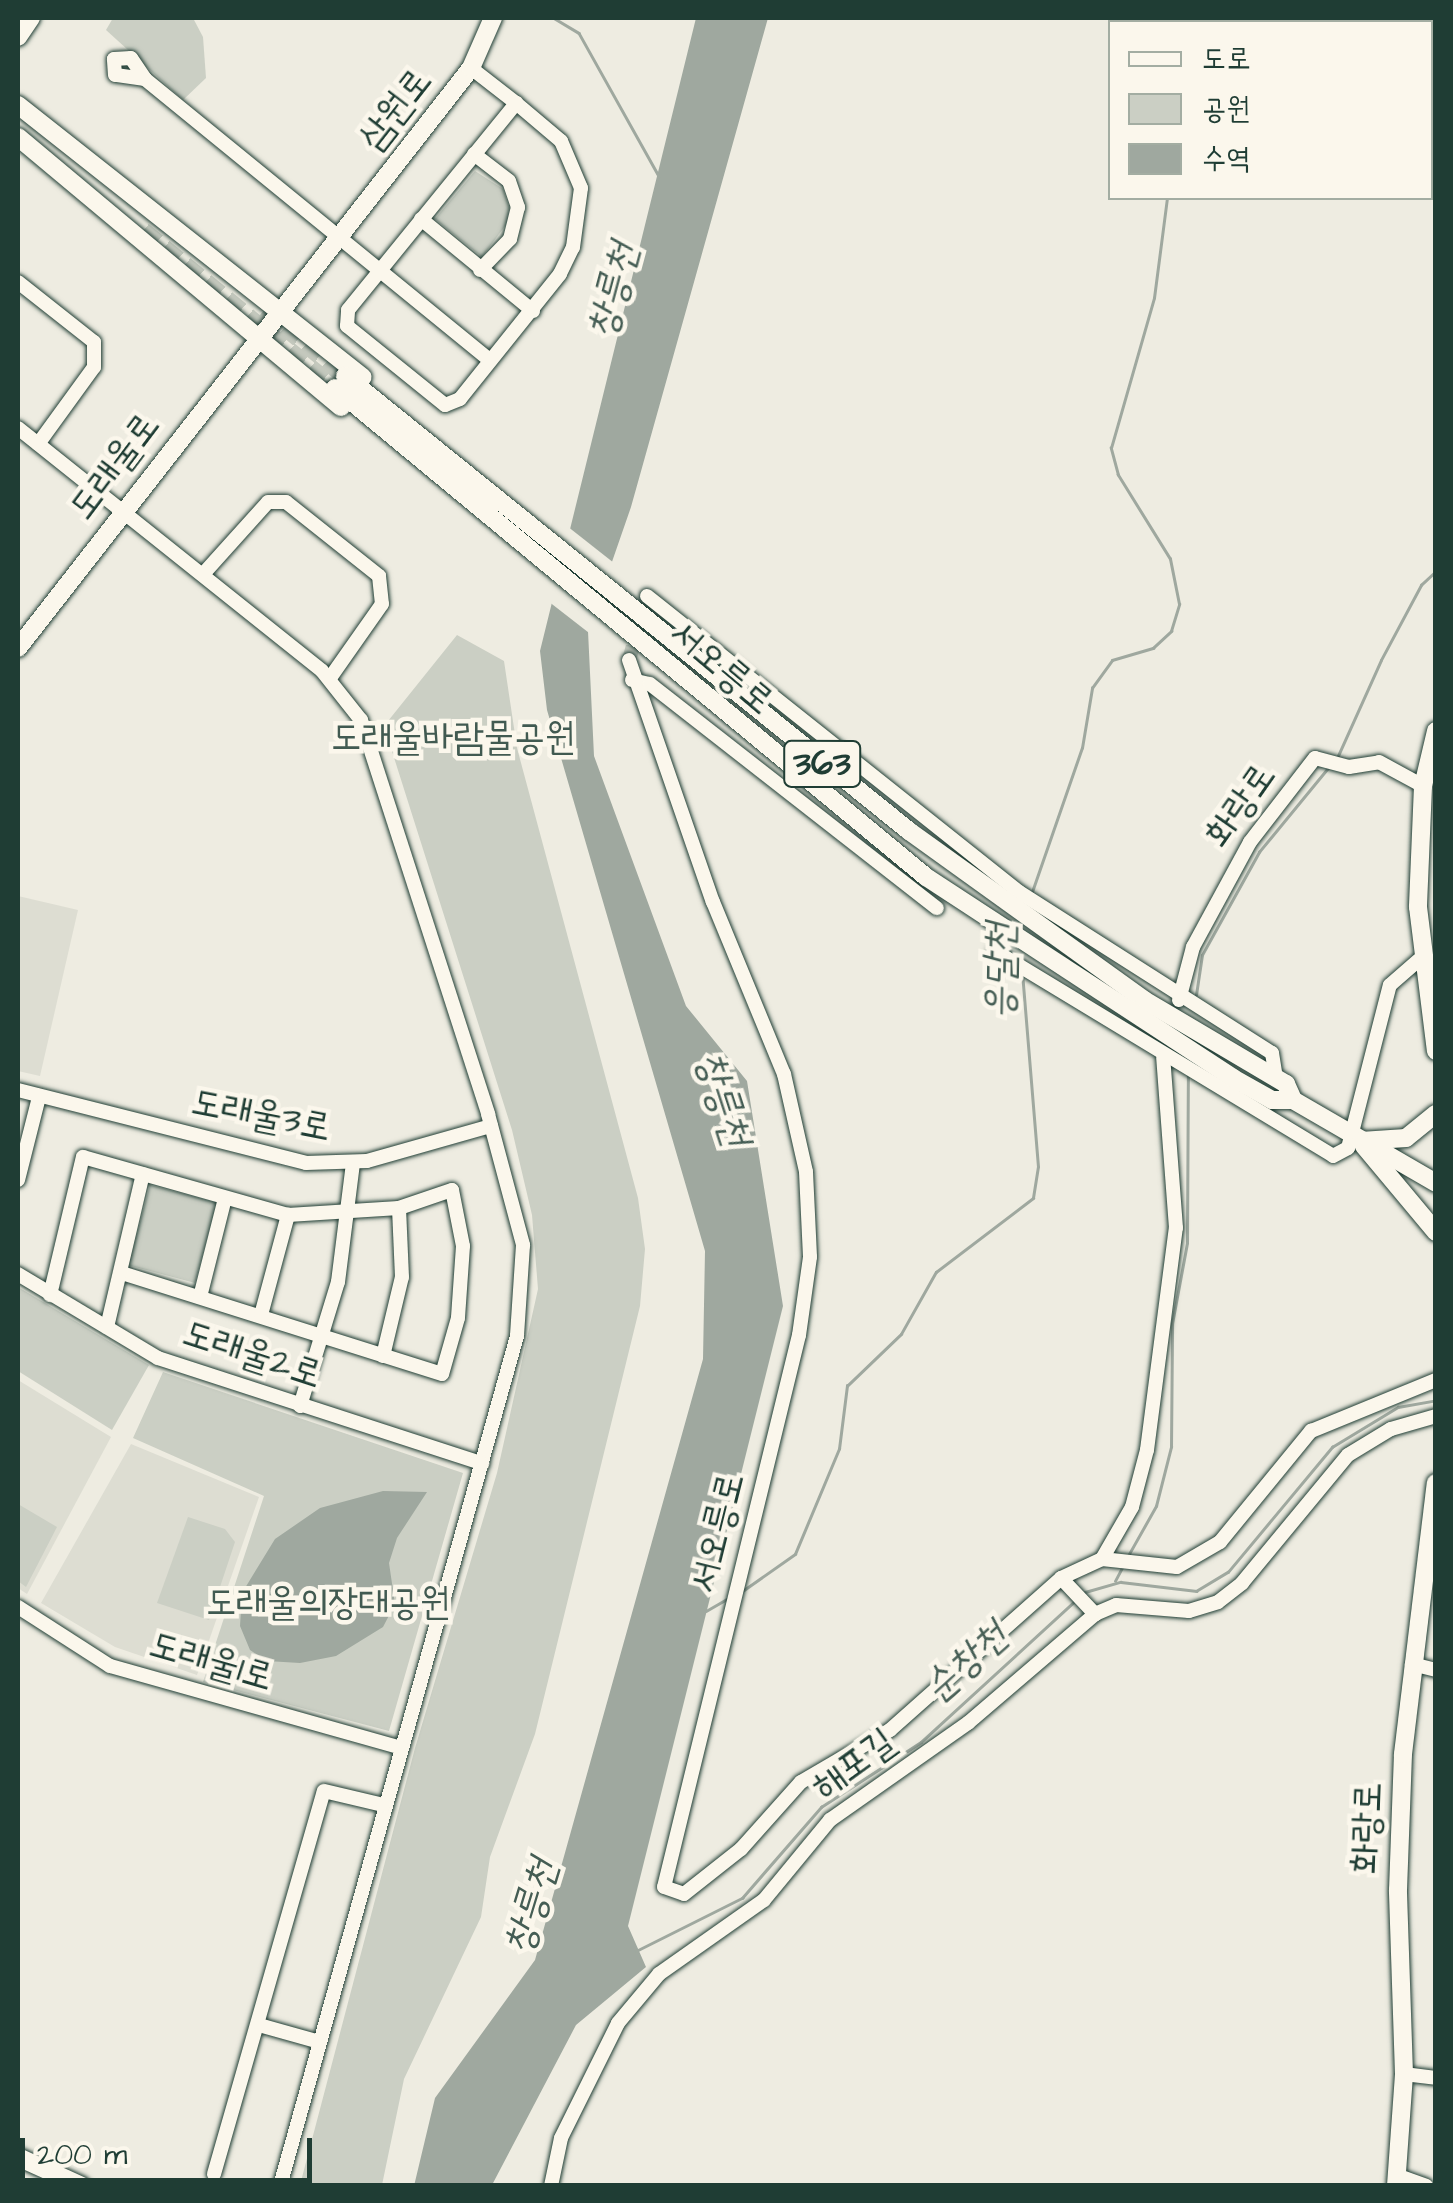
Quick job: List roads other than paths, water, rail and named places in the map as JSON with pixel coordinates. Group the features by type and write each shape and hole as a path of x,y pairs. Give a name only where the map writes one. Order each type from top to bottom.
{"main road":[{"path":"18,36 31,18"},
{"name":"삼원로","path":"262,331 471,68 493,18"},
{"path":"18,137 262,331 448,498 496,534 524,535 518,503 19,105"},
{"name":"도래울로","path":"18,648 262,331"},
{"name":"363","path":"340,382 524,535"},
{"name":"서오릉로","path":"524,535 1026,904"},
{"name":"서오릉로","path":"524,535 623,629 926,877 1037,951 1180,1033"},
{"path":"1436,731 1423,786 1420,960 1436,1051"},
{"name":"363","path":"1026,904 1044,930 1180,1033 1272,1100 1293,1100"},
{"name":"363","path":"1203,1048 1276,1078 1293,1100 1436,1183"},
{"path":"1356,1138 1406,1138 1436,1114"},
{"path":"1356,1138 1436,1232"},
{"name":"화랑로","path":"1398,2182 1404,2074 1398,1890 1412,1664 1436,1483"},
{"path":"18,2157 82,2186"}],"street":[{"path":"471,68 516,104 560,140 581,188 573,247 533,312 460,399 445,405 347,326 348,310 516,104"},
{"path":"145,79 381,267 490,360"},
{"path":"474,154 509,181 518,207 510,239 480,270"},
{"path":"420,219 533,312"},
{"path":"18,282 94,342 94,367 38,444"},
{"path":"18,428 124,507 330,678 361,720 375,753 518,1218 524,1286 482,1464 383,1805 280,2186"},
{"path":"205,572 268,502 286,502 379,576 382,604 330,678"},
{"path":"647,596 1026,904 1151,985 1272,1054 1276,1078"},
{"name":"서오릉로","path":"629,660 632,680 784,1074 806,1172 810,1257 799,1335 664,1887 684,1894 741,1849 801,1782 890,1730 1065,1582 1106,1559"},
{"path":"632,680 650,684 938,908"},
{"name":"화랑로","path":"1182,1002 1193,947 1250,842 1315,758 1348,767 1380,762 1423,786"},
{"path":"995,951 1038,982 1127,1031 1324,1154 1340,1156 1356,1138 1390,986 1420,960"},
{"path":"1170,1060 1176,1228 1148,1450 1132,1507 1106,1559 1176,1567 1220,1542 1312,1431 1436,1380"},
{"name":"도래울3로","path":"18,1090 282,1160 352,1164 491,1126"},
{"path":"18,1180 39,1098"},
{"path":"50,1294 83,1157 288,1214 398,1208 452,1190 463,1246 461,1293 442,1374 120,1272"},
{"path":"300,1406 321,1337 350,1213 352,1164"},
{"path":"108,1327 143,1174"},
{"path":"200,1296 226,1198"},
{"path":"383,1356 402,1277 398,1208"},
{"path":"261,1315 288,1214"},
{"name":"도래울2로","path":"18,1274 158,1358 482,1464"},
{"path":"1065,1582 1092,1611 1116,1605 1189,1611 1218,1602 1242,1583 1348,1455 1391,1429 1436,1416"},
{"name":"도래울1로","path":"18,1606 110,1666 401,1748"},
{"name":"해포길","path":"550,2186 561,2138 588,2077 618,2023 659,1974 764,1900 830,1820 968,1723 1092,1611"},
{"path":"1412,1664 1436,1670"},
{"path":"214,2174 260,2025 324,1791 383,1805"},
{"path":"260,2025 320,2042"},
{"path":"1404,2074 1436,2078"},
{"path":"1398,2182 1426,2186"}],"water":[{"name":"창릉천","path":"696,18 768,18 631,507 588,631 594,756 686,1006 747,1081 783,1306 628,1926 646,1967 576,2025 492,2185 414,2186 435,2098 535,1960 703,1359 705,1251 547,710 540,651"},
{"path":"383,1491 427,1492 397,1538 389,1563 395,1604 383,1627 336,1656 300,1663 267,1661 250,1650 240,1626 242,1593 275,1539 320,1508"}],"waterway":[{"path":"554,18 579,33 659,176"},
{"name":"응달천","path":"1032,892 1082,748 1092,688 1112,660 1153,648 1171,631 1179,604 1170,559 1118,475 1111,448 1154,298 1167,200"},
{"path":"1337,758 1381,660 1421,585 1436,571"},
{"path":"1196,995 1202,955 1259,852 1328,768"},
{"name":"응달천","path":"741,1592 795,1554 839,1449 847,1386 901,1334 936,1272 1033,1198 1038,1167 1022,974"},
{"path":"1129,1554 1156,1506 1171,1447 1172,1324 1187,1243 1188,1073"},
{"name":"순창천","path":"1085,1592 1121,1582 1196,1591 1228,1572 1332,1447 1398,1407 1436,1400"},
{"path":"1115,1581 1123,1566"},
{"name":"응달천","path":"706,1611 730,1597"},
{"name":"순창천","path":"636,1951 742,1898 821,1807 921,1742 1075,1601"}],"tunnel":[{"path":"143,231 335,388"},
{"path":"264,310 345,376"},
{"path":"629,660 647,596"}],"park label":[{"name":"도래울바람물공원","path":"453,739"},
{"name":"도래울의장대공원","path":"328,1604"}]}
